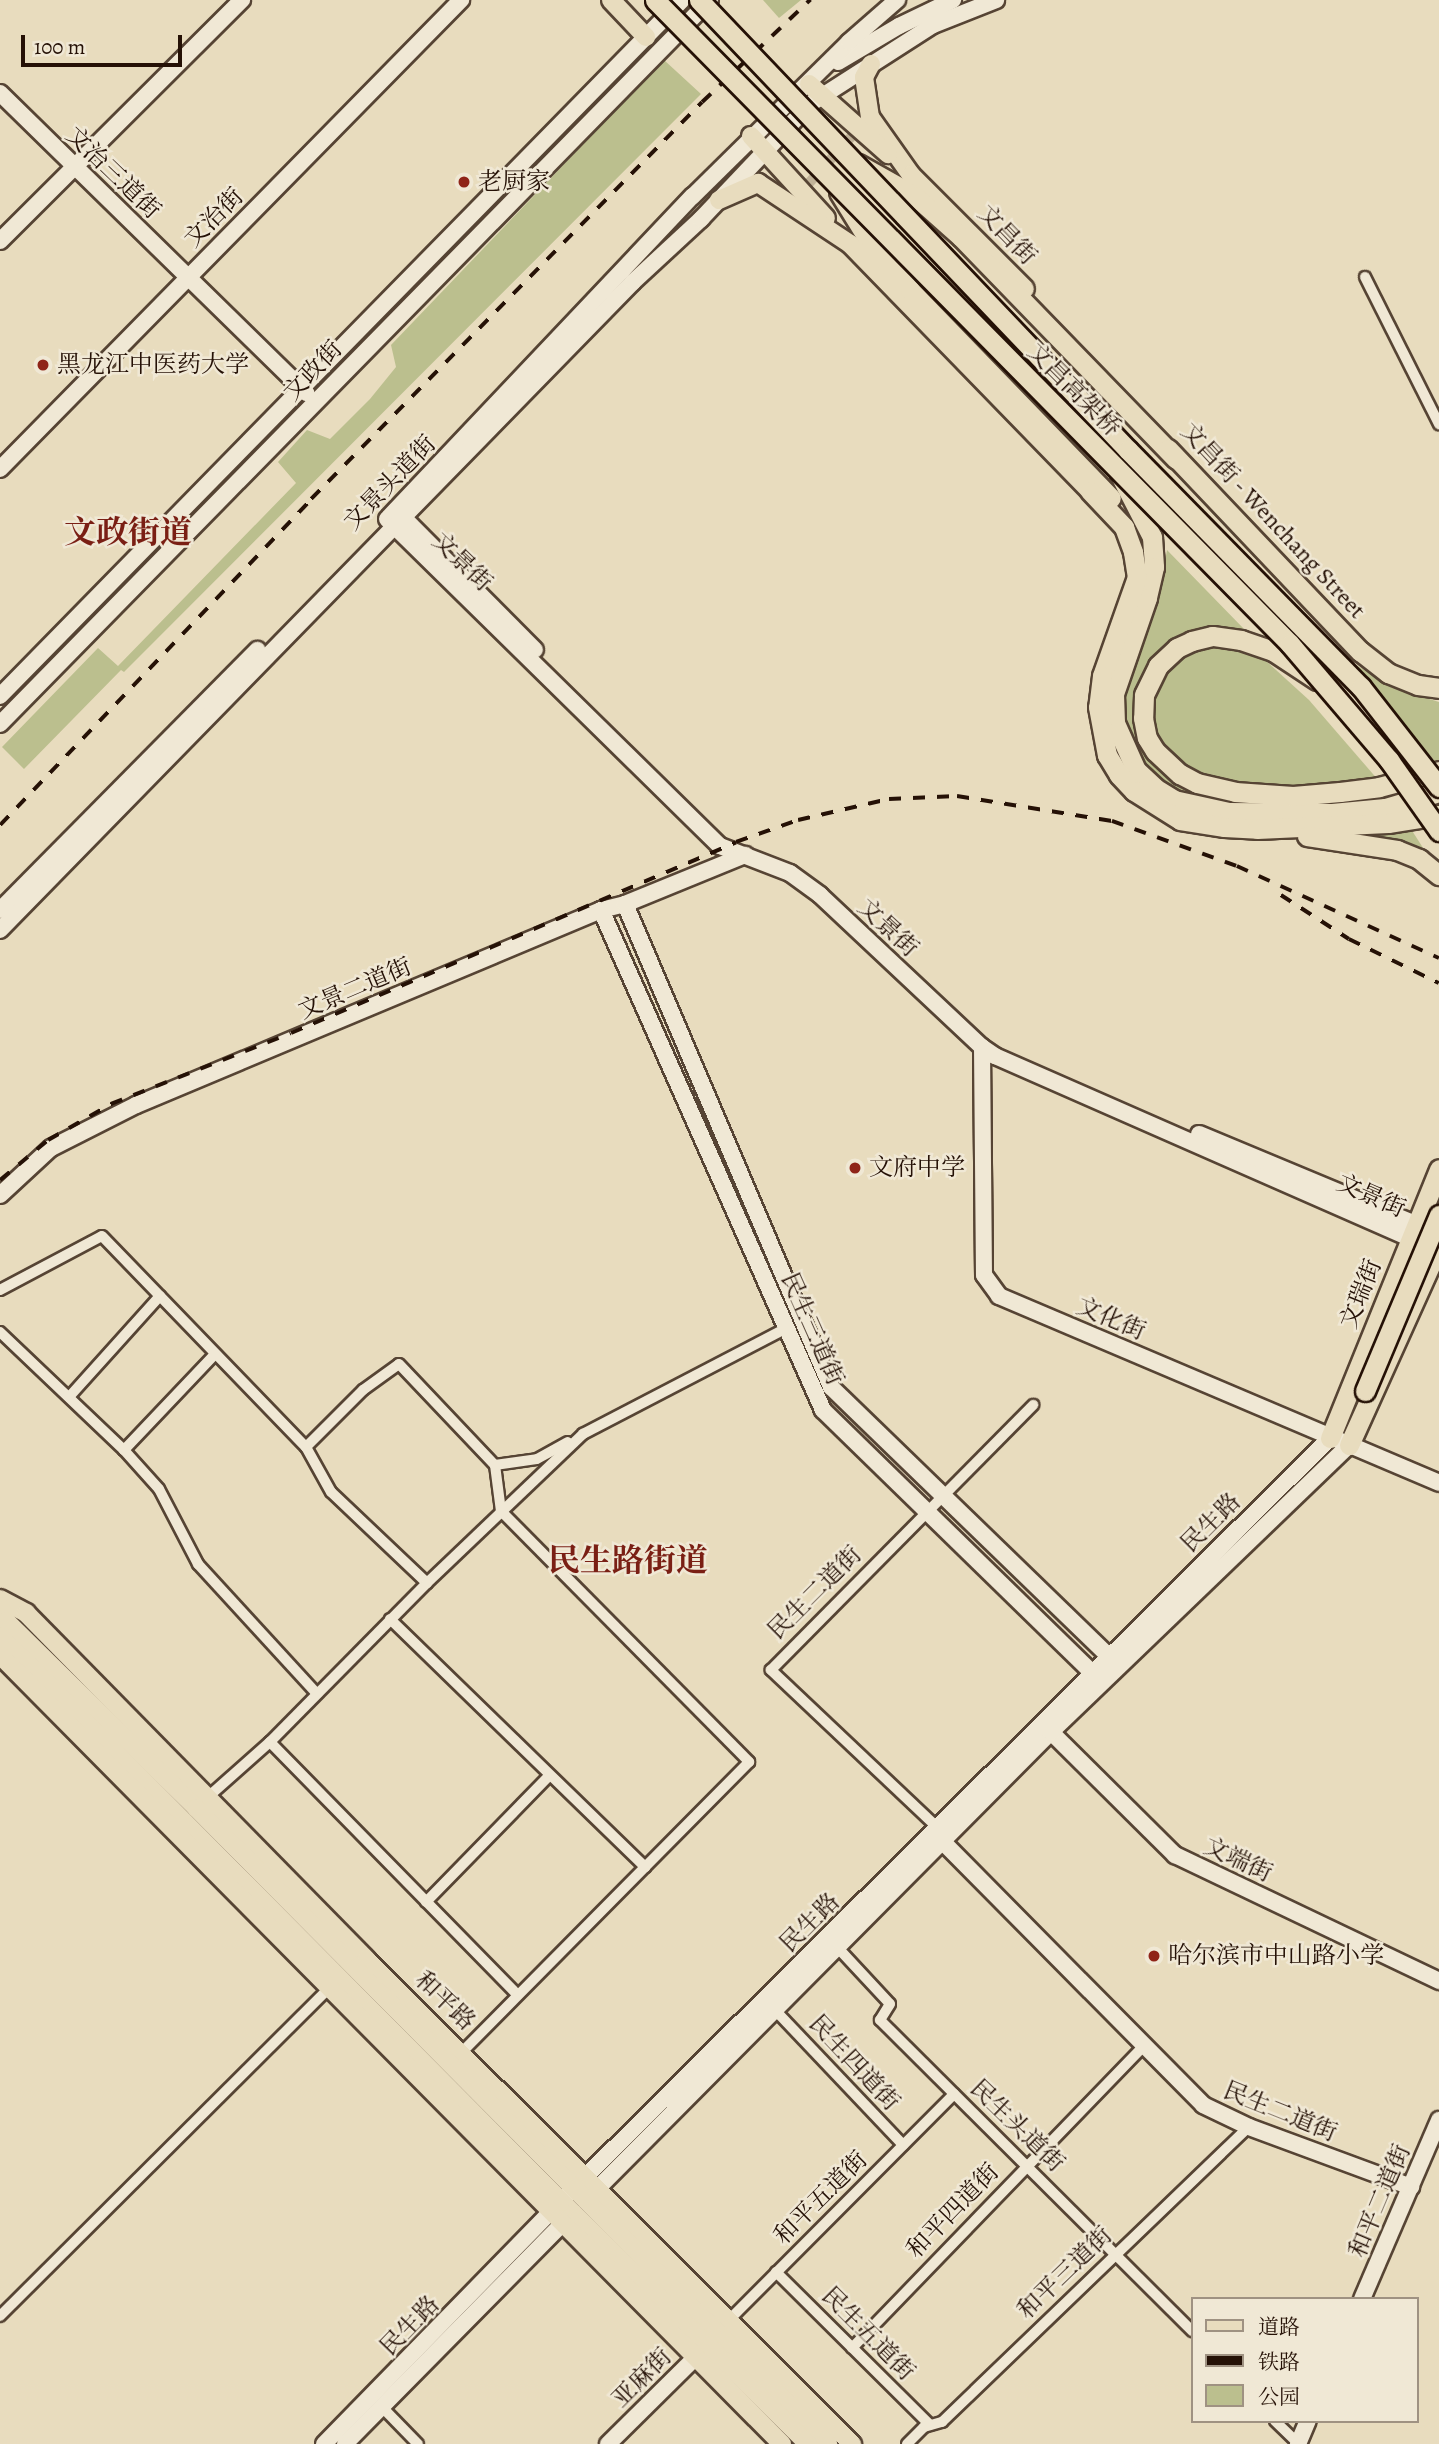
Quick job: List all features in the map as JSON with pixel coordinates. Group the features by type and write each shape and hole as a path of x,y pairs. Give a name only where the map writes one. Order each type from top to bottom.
{"highway":[{"name":"文昌高架桥","path":"655,0 1290,644 1390,760 1439,831"},
{"name":"文昌高架桥","path":"699,0 1128,450 1362,687 1439,789"},
{"path":"851,160 915,196 961,237 1150,427"},
{"path":"831,179 871,244 910,290 1130,523 1141,550 1137,577 1101,676 1098,707 1107,755 1119,775 1134,791 1180,820 1206,826 1257,830 1397,850 1419,859 1439,875"},
{"name":"文昌街","path":"1150,427 1176,459"},
{"name":"文昌街 - Wenchang Street","path":"1176,459 1360,651 1388,673 1418,685 1439,688"},
{"path":"1116,468 1152,537 1154,566 1147,598 1114,694 1115,723 1136,770 1155,788 1174,800 1229,812 1345,812 1385,808 1439,789"},
{"path":"1320,682 1273,651 1241,640 1212,636 1192,641 1177,648 1158,666 1144,695 1143,718 1147,738 1156,751 1180,774 1197,783 1235,792 1293,796 1340,792 1379,787 1439,772"},
{"path":"1257,830 1388,823 1439,815"},
{"name":"文瑞街","path":"1330,1438 1439,1169"},
{"path":"1330,1438 1350,1420 1366,1391 1439,1214"},
{"name":"文瑞街","path":"1349,1445 1439,1245"}],"main road":[{"path":"0,241 72,166 242,0"},
{"name":"文治街","path":"0,468 461,0"},
{"path":"611,0 652,43"},
{"path":"652,43 682,0"},
{"path":"652,43 710,0"},
{"name":"文景头道街","path":"0,910 719,200 810,104 815,90 849,42 897,0"},
{"name":"文景头道街","path":"815,90 842,59 899,26 953,0"},
{"name":"文景头道街","path":"0,930 396,519 751,136 815,90 871,64 933,25 996,0"},
{"name":"文政街","path":"0,696 300,387 652,43"},
{"name":"文政街","path":"0,724 315,402 652,43"},
{"name":"文昌街","path":"871,64 864,77 870,117 911,175 1150,427"},
{"path":"815,90 911,175"},
{"name":"文治三道街","path":"0,93 315,402"},
{"path":"751,136 850,244 1097,490"},
{"path":"719,200 758,183 850,244"},
{"name":"文景街","path":"396,519 720,846 790,873 820,895 982,1047 995,1056 1413,1231"},
{"name":"文景街","path":"396,519 728,839 797,866 826,887 995,1045 1439,1245"},
{"name":"文景二道街","path":"0,1195 51,1149 136,1105 601,910 625,904 745,855"},
{"name":"民生三道街","path":"625,904 831,1387 1114,1661"},
{"name":"民生三道街","path":"601,910 823,1410 1097,1678"},
{"name":"文化街","path":"982,1047 984,1275 999,1296 1439,1483"},
{"name":"民生路","path":"345,2444 383,2408 574,2201 838,1948 943,1836 1330,1438"},
{"name":"民生路","path":"1114,1661 1349,1445"},
{"name":"和平路","path":"0,1599 26,1614 366,1959 462,2052 574,2201"},
{"name":"和平路","path":"0,1606 6,1621 320,1945 713,2339 828,2444"},
{"name":"和平路","path":"0,1636 320,1945"},
{"name":"和平路","path":"0,1655 330,1988 574,2201 713,2339 808,2444"},
{"name":"民生路","path":"324,2444 1051,1732 1097,1678"},
{"name":"文端街","path":"1051,1732 1175,1855 1439,1980"},
{"name":"民生二道街","path":"943,1836 1203,2105 1249,2127 1411,2187"},
{"path":"320,1945 366,1959 373,1998 330,1988 320,1945"},
{"name":"和平二道街","path":"1363,2297 1439,2120"},
{"name":"和平路","path":"713,2339 782,2444"},
{"name":"和平路","path":"713,2339 852,2444"},
{"name":"亚麻街","path":"608,2444 713,2339"},
{"path":"1298,2443 1307,2423"}],"street":[{"path":"1364,277 1439,424"},
{"path":"0,1290 102,1236 306,1447 331,1492 427,1583"},
{"path":"69,1397 160,1296"},
{"path":"495,1465 537,1459 788,1328"},
{"path":"0,1332 124,1450 159,1489 198,1564 317,1694"},
{"path":"124,1450 215,1354"},
{"path":"306,1447 363,1390 399,1364 495,1465 501,1511 750,1762 462,2052"},
{"name":"民生二道街","path":"943,1836 771,1670 1033,1405"},
{"path":"208,1797 270,1742 390,1619 583,1434"},
{"path":"390,1619 645,1867"},
{"path":"270,1742 518,1995"},
{"path":"426,1902 550,1775"},
{"name":"民生头道街","path":"838,1948 890,2004 880,2020 1190,2329"},
{"path":"0,2316 330,1988"},
{"name":"民生四道街","path":"775,2010 903,2145"},
{"name":"和平四道街","path":"852,2348 1026,2165 1145,2045"},
{"name":"和平五道街","path":"713,2339 954,2094"},
{"name":"和平三道街","path":"908,2444 930,2425 942,2422 1249,2127"},
{"name":"民生五道街","path":"776,2272 930,2425"},
{"path":"383,2408 418,2444"},
{"path":"1277,2423 1298,2443"}],"green space":[{"path":"763,0 801,0 779,18"},
{"path":"664,60 701,94 24,769 2,747 98,648 118,666 296,483 278,462 307,430 330,439 370,399 396,367 391,345"},
{"path":"1167,550 1244,629 1213,627 1193,631 1163,648 1151,662 1148,757 1168,779 1182,789 1219,801 1174,790 1158,781 1145,768 1129,738 1124,718 1122,700 1126,679 1159,596"},
{"path":"1211,645 1247,650 1265,660 1309,700 1379,781 1358,786 1249,789 1187,772 1160,746 1152,705 1156,689 1179,657"},
{"path":"1345,658 1391,687 1439,702 1439,766"},
{"path":"1409,826 1434,865 1343,835"}],"tunnel":[{"path":"798,195 863,124"}],"railway":[{"path":"0,825 311,499 702,102 810,0"},
{"path":"0,1180 48,1140 111,1104 291,1033 736,842 798,820 889,799 957,796 1112,821 1237,866 1439,958"},
{"path":"1281,895 1349,939 1439,983"}],"place":[{"name":"老厨家","path":"464,182"},
{"name":"黑龙江中医药大学","path":"43,365"},
{"name":"文府中学","path":"855,1168"},
{"name":"哈尔滨市中山路小学","path":"1154,1956"}],"district":[{"name":"文政街道","path":"128,532"},
{"name":"民生路街道","path":"628,1560"}]}
